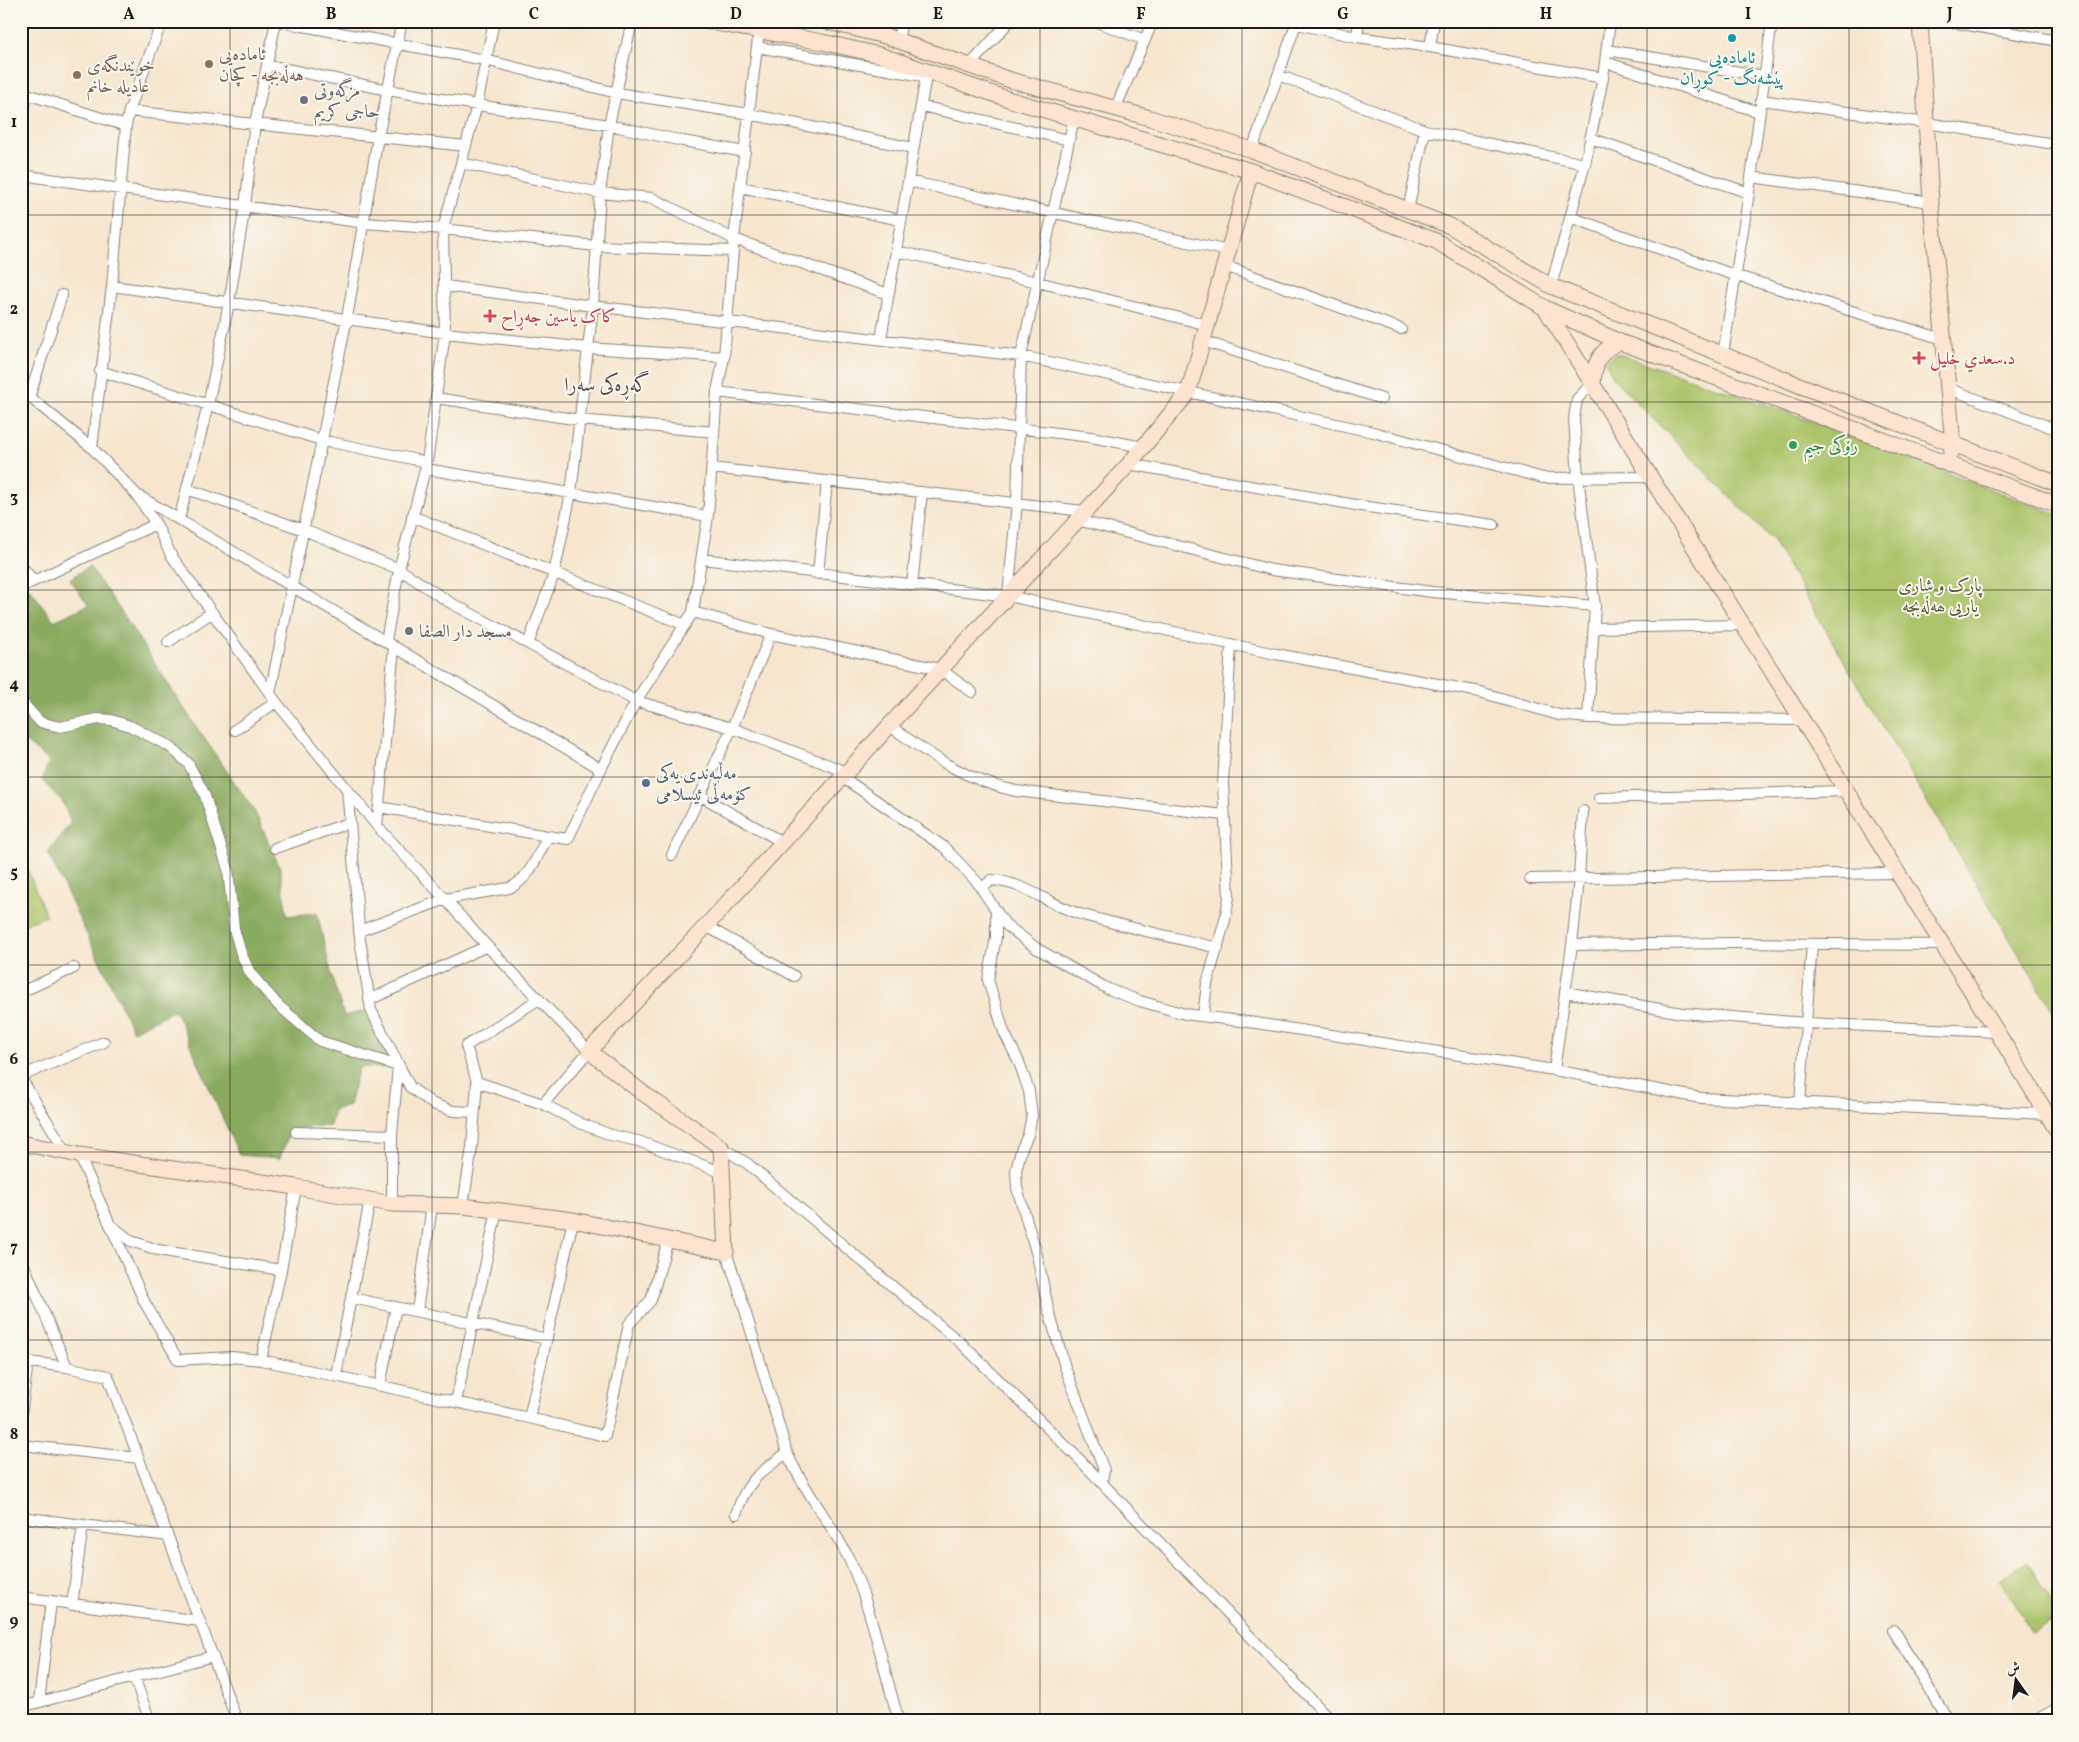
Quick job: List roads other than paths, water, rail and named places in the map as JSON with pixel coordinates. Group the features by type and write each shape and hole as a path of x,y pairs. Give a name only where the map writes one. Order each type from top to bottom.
{"street":[{"path":"92,448 112,286 119,188 126,126 129,111 162,21"},
{"path":"180,520 208,405 229,303 245,206 255,123 276,21 485,60 617,93 749,114 913,148"},
{"path":"234,730 273,697 292,588 365,223 378,137 402,21"},
{"path":"377,826 390,644 399,569 427,465 445,333 443,229 477,105 494,21"},
{"path":"528,644 554,574 571,493 593,306 600,193 610,124 632,21"},
{"path":"704,21 759,30 880,55 926,73 1011,100 1129,133 1251,171 1436,241 1545,308 1620,342 2058,505"},
{"path":"824,21 898,40 1053,92 1134,114 1252,150 1450,226 1551,286 2058,484"},
{"path":"898,40 902,21"},
{"path":"970,65 1008,23 1012,21"},
{"path":"1094,21 1145,40"},
{"path":"1115,109 1153,21"},
{"path":"1357,37 1359,21"},
{"path":"1430,47 1434,21"},
{"path":"1610,21 1603,78 1585,164 1545,308 1593,382 2058,1132"},
{"path":"1723,354 1734,275 1749,193 1772,21"},
{"path":"1920,21 1931,202 1953,444 1948,465"},
{"path":"1946,21 2058,41"},
{"path":"1252,150 1297,23 1357,37 1430,47 1603,78"},
{"path":"379,807 568,839 601,769 636,702 693,612 708,516 717,392 724,357 734,239 759,30"},
{"path":"757,47 926,73"},
{"path":"1606,50 1764,76"},
{"path":"1605,62 1759,112"},
{"path":"267,65 388,90 610,124 683,142 745,152"},
{"path":"881,339 926,73"},
{"path":"1278,75 1425,130 1585,164"},
{"path":"21,123 24,93 126,126"},
{"path":"1761,100 1927,123 2048,143"},
{"path":"921,106 1069,140"},
{"path":"129,111 466,146"},
{"path":"1129,133 1134,114"},
{"path":"1008,596 1017,503 1021,356 1074,118"},
{"path":"1408,210 1425,130"},
{"path":"1590,138 1749,193"},
{"path":"461,163 600,193 652,198 734,239 888,294"},
{"path":"543,1104 589,1051 1129,464 1188,393 1251,171"},
{"path":"21,175 365,223 443,229 596,246 733,251"},
{"path":"1751,177 1931,202"},
{"path":"908,181 1229,251"},
{"path":"740,187 901,220"},
{"path":"1570,217 1734,275 1943,339"},
{"path":"896,251 1038,282 1208,325"},
{"path":"1225,266 1401,329"},
{"path":"112,286 445,333 588,348 724,357"},
{"path":"445,286 593,306 1021,356 1372,432 1543,478 1652,477"},
{"path":"29,398 62,294"},
{"path":"1203,341 1382,399"},
{"path":"1588,718 1595,606 1578,478 1574,419 1577,399 1593,382 1593,370 1602,353 1620,342"},
{"path":"100,371 321,440 427,465 571,493 708,516"},
{"path":"1948,388 2058,430"},
{"path":"21,390 92,448 136,494 156,524 171,555 211,613 273,697 377,826 446,899 486,946 589,1051 640,1091 748,1164 962,1344 1102,1482 1332,1721"},
{"path":"717,392 1091,436 1143,447"},
{"path":"436,398 580,420 714,432"},
{"path":"1129,464 1361,506 1494,525"},
{"path":"712,468 1017,503 1080,516 1272,570 1432,592 1595,606"},
{"path":"818,574 827,481"},
{"path":"187,489 304,530 399,569 449,602 636,702 732,728 845,774 944,847 982,889 1005,924 1016,934 1069,968 1108,989 1140,1001 1185,1014 1554,1070 1701,1098 2047,1114"},
{"path":"912,585 922,492"},
{"path":"136,494 601,769"},
{"path":"412,516 684,625"},
{"path":"21,586 34,582 156,524"},
{"path":"702,559 1008,596 1231,644 1480,692 1560,715 1588,718 1801,720"},
{"path":"21,566 34,582"},
{"path":"693,612 771,634 940,669 972,692"},
{"path":"168,642 211,613"},
{"path":"1594,628 1744,626"},
{"path":"672,856 732,728 771,634"},
{"path":"1203,1016 1207,984 1218,948 1229,896 1223,784 1231,644"},
{"path":"21,701 40,722 60,727 98,719 111,720 130,726 169,746 188,763 204,793 228,869 234,929 241,953 250,973 278,1005 320,1041 398,1066"},
{"path":"889,725 928,754 976,780 999,787 1016,791 1224,815"},
{"path":"347,787 349,823 357,888 359,931 371,1010 410,1087 433,1104 453,1111 474,1112"},
{"path":"1599,798 1846,791"},
{"path":"699,795 782,842"},
{"path":"1554,1070 1572,945 1579,879 1583,811"},
{"path":"275,848 349,823"},
{"path":"359,931 446,899 518,885 527,874 548,836"},
{"path":"1530,879 1897,873"},
{"path":"982,889 992,880 1005,881 1023,887 1078,913 1218,948"},
{"path":"996,909 996,938 988,980 1004,1032 1020,1062 1029,1091 1032,1115 1028,1135 1021,1150 1016,1171 1017,1188 1037,1255 1048,1308 1066,1368 1104,1470 1102,1482"},
{"path":"706,926 794,976"},
{"path":"1800,1103 1812,944"},
{"path":"1572,945 1942,945"},
{"path":"369,1000 486,946"},
{"path":"21,992 74,968"},
{"path":"1565,992 1682,1013 1806,1022 1997,1032"},
{"path":"463,1206 472,1147 477,1082 466,1046 539,999"},
{"path":"104,1042 21,1077 73,1154 111,1226 145,1304 178,1360 231,1357 261,1360 606,1436 629,1324 651,1300 668,1240"},
{"path":"392,1204 392,1135 398,1066"},
{"path":"477,1082 543,1104 582,1124 611,1135 638,1141 721,1172"},
{"path":"296,1132 392,1135"},
{"path":"21,1143 73,1154 296,1187 392,1204 463,1206 573,1220 726,1252"},
{"path":"721,1147 726,1252 787,1453 796,1474 837,1535 860,1584 899,1721"},
{"path":"261,1360 281,1270 296,1187"},
{"path":"336,1375 370,1200"},
{"path":"417,1311 432,1205"},
{"path":"456,1402 497,1210"},
{"path":"529,1418 573,1220"},
{"path":"111,1226 132,1241 158,1250 281,1270"},
{"path":"21,1258 67,1367"},
{"path":"352,1298 547,1339"},
{"path":"380,1385 396,1307"},
{"path":"21,1415 24,1361 67,1367 108,1376 237,1721"},
{"path":"21,1445 139,1458"},
{"path":"736,1514 742,1494 752,1479 787,1453"},
{"path":"21,1517 168,1536"},
{"path":"72,1605 82,1525"},
{"path":"21,1598 200,1621"},
{"path":"39,1702 51,1602"},
{"path":"1893,1630 1949,1721"},
{"path":"21,1707 212,1656"},
{"path":"134,1677 150,1721"},
{"path":"2034,1721 2058,1708"}],"place":[{"name":"ئامادەیی پێشەنگ - کوڕان","path":"1732,38"},
{"name":"ئامادەیی هەڵەبجە - کچان","path":"209,64"},
{"name":"خوێندنگەی عادیلە خانم","path":"77,75"},
{"name":"مزگە‌وتی حاجی كریم","path":"304,100"},
{"name":"کاک یاسین جەڕاح","path":"490,316"},
{"name":"د.سعدي خليل","path":"1919,358"},
{"name":"رۆکی جیم","path":"1793,445"},
{"name":"مسجد دار الصفا","path":"409,631"},
{"name":"مەڵبەندی یەکی کۆمەڵی ئیسلامی","path":"646,783"}],"district":[{"name":"گەڕەکی سەرا","path":"607,384"}],"park label":[{"name":"پارک و شاری یاریی ھەڵەبجە","path":"1940,595"}]}
